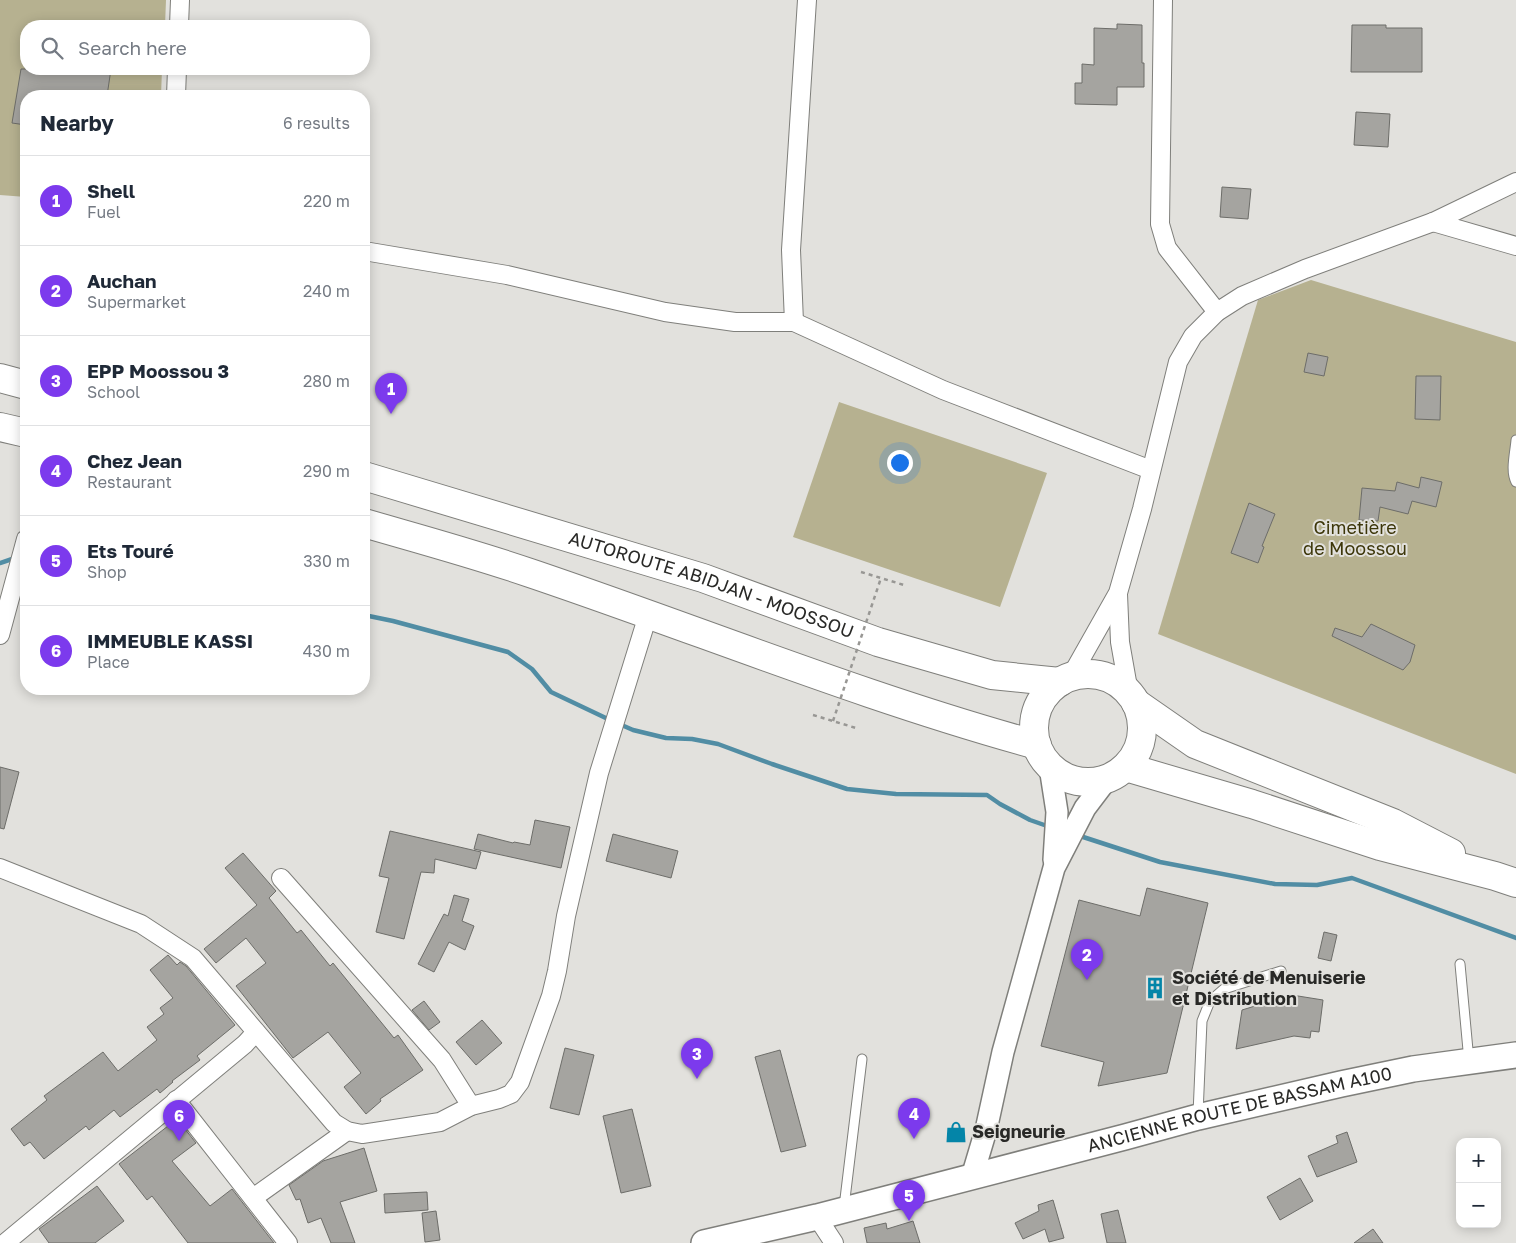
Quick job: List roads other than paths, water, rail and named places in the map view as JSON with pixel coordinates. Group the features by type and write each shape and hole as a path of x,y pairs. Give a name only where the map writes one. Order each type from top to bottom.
{"highway":[{"path":"0,378 20,383"},
{"path":"0,427 20,432"},
{"name":"AUTOROUTE ABIDJAN - MOOSSOU","path":"370,478 703,578 897,648 992,676 1065,680"},
{"path":"370,525 529,572 978,729 1044,756"},
{"path":"1133,698 1142,719 1142,737 1137,753 1116,773 1092,782 1077,781 1062,776 1044,756 1034,728 1037,710 1046,694 1065,680 1086,674 1102,676 1117,682 1133,698 1195,744 1393,823 1505,880"},
{"path":"1116,773 1252,804 1380,846 1505,880"}],"main road":[{"name":"ANCIENNE ROUTE DE BASSAM A100","path":"704,1243 817,1217 1198,1117 1413,1069 1516,1055"}],"street":[{"path":"179,20 180,0"},
{"path":"794,322 791,250 807,0"},
{"path":"1163,0 1160,224 1167,248 1217,312"},
{"path":"176,90 177,75"},
{"path":"1065,680 1118,593 1178,362 1193,336 1217,312 1242,296 1305,269 1434,222 1516,182"},
{"path":"1434,222 1516,246"},
{"path":"370,252 507,275 665,312 735,322 794,322 943,390 1151,470"},
{"path":"0,636 20,561"},
{"path":"1118,593 1120,642 1133,698"},
{"path":"0,868 141,924 193,958 334,1123 347,1131 362,1134 440,1122 471,1106 499,1100 511,1094 520,1082 544,1016 557,971 566,916 597,782 648,615"},
{"path":"1044,756 1057,812 1054,868"},
{"path":"972,1176 986,1130 1003,1052 1054,868 1085,808 1116,773"},
{"path":"281,878 442,1060 471,1106"},
{"path":"5,1243 245,1044 256,1032"},
{"path":"176,1100 288,1243"},
{"path":"253,1198 347,1131"},
{"path":"817,1217 834,1243"}],"lane":[{"path":"1516,440 1514,466 1514,480 1516,482"},
{"path":"1460,964 1468,1061"},
{"path":"1198,1117 1202,1021 1210,1001 1224,989 1281,970"},
{"path":"844,1210 862,1059"}],"waterway":[{"path":"0,563 15,558"},
{"path":"370,616 508,652 532,669 551,692 610,720"},
{"path":"617,723 633,730 666,738 692,739 718,744 847,789 896,794 987,795 1030,820 1050,827"},
{"path":"1077,835 1160,862 1275,884 1317,885 1352,878 1516,938"}],"place":[{"name":"Shell","path":"391,414"},
{"name":"Auchan","path":"1087,980"},
{"name":"Société de Menuiserie et Distribution","path":"1155,988"},
{"name":"EPP Moossou 3","path":"697,1079"},
{"name":"Seigneurie","path":"956,1132"},
{"name":"Chez Jean","path":"914,1139"},
{"name":"IMMEUBLE KASSI","path":"179,1141"},
{"name":"Ets Touré","path":"909,1221"}],"park label":[{"name":"Cimetière de Moossou","path":"1355,538"}]}
